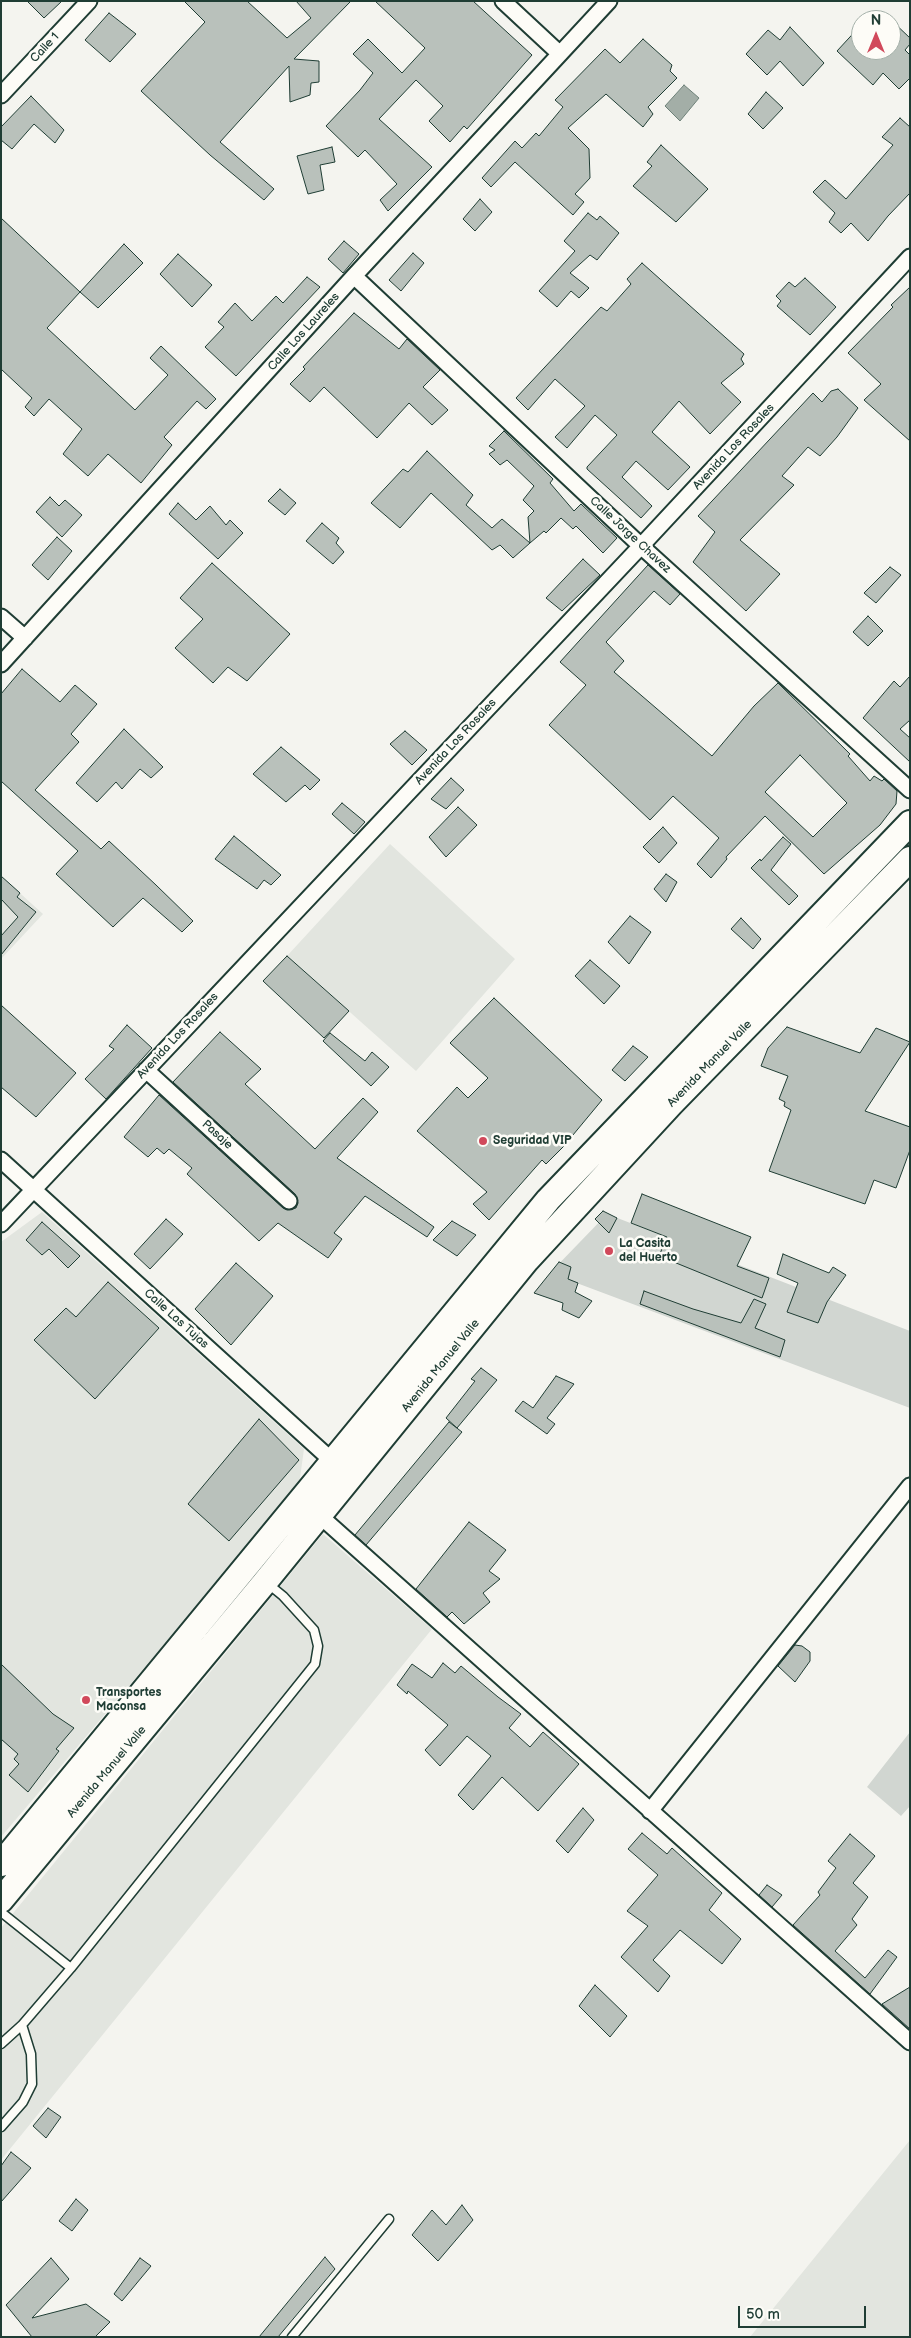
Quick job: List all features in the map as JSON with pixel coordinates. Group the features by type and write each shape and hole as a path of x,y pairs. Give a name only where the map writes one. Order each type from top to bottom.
{"main road":[{"name":"Avenida Manuel Valle","path":"1,1864 548,1200 910,823"},
{"name":"Avenida Manuel Valle","path":"1,1900 265,1582 527,1260 672,1104 910,859"}],"street":[{"name":"Calle 1","path":"1,95 89,1"},
{"path":"503,1 560,54"},
{"name":"Calle Los Laureles","path":"1,664 354,276 609,1"},
{"name":"Avenida Los Rosales","path":"1,1224 641,546 910,257"},
{"name":"Calle Jorge Chavez","path":"354,276 641,546 910,790"},
{"path":"1,617 25,638"},
{"name":"Pasaje","path":"146,1070 289,1201"},
{"name":"Calle Las Tujas","path":"1,1160 350,1478"},
{"path":"650,1810 910,1486"},
{"path":"319,1515 910,2042"}],"lane":[{"path":"1,2044 22,2025 71,1968 315,1664 318,1646 314,1630 283,1596 265,1582"},
{"path":"1,1912 71,1968"},
{"path":"1,2127 23,2102 32,2084 31,2054 22,2025"},
{"path":"292,2337 389,2219"}],"shaded area":[{"path":"684,85 699,98 680,121 665,106"},
{"path":"390,844 515,959 416,1071 287,956"},
{"path":"1,876 43,914 1,959"},
{"path":"42,1212 304,1449 299,1485 1,1837 1,1242"},
{"path":"607,1214 910,1331 910,1408 550,1273"},
{"path":"323,1534 432,1629 1,2160 1,1928"},
{"path":"910,1732 910,1806 901,1816 867,1787"},
{"path":"910,2140 910,2337 750,2337"}],"building":[{"path":"27,1 62,1 44,18"},
{"path":"184,1 247,1 287,38 311,18 296,1 351,1 294,59 319,61 319,82 311,83 310,95 290,102 289,66 220,142 274,189 264,200 210,155 141,91 205,22"},
{"path":"375,1 473,1 532,55 467,129 464,126 450,142 429,121 443,106 416,80 379,119 432,167 388,211 380,200 397,184 365,150 358,157 326,126 360,90 373,73 353,54 368,39 402,73 425,48"},
{"path":"109,13 136,34 110,62 85,40"},
{"path":"790,27 824,63 803,86 780,61 767,75 746,54 768,30 780,40"},
{"path":"901,29 910,38 910,44 905,50 910,55 910,78 899,89 883,73 873,85 837,51 851,36 851,60 901,60"},
{"path":"643,39 672,65 670,71 677,78 648,107 653,114 643,127 606,94 568,128 589,149 590,178 575,194 584,202 573,215 515,162 491,187 482,178 515,141 522,148 536,133 539,136 563,107 555,100 605,49 620,63"},
{"path":"766,92 783,108 763,129 748,114"},
{"path":"31,96 64,130 55,143 34,124 12,149 1,140 1,127"},
{"path":"900,118 910,127 910,193 868,241 851,223 841,233 829,222 835,213 813,192 825,180 846,199 893,145 882,137"},
{"path":"661,145 708,189 676,222 633,186 652,166 647,162"},
{"path":"332,147 335,162 320,165 324,190 308,194 297,156"},
{"path":"480,199 492,212 475,231 463,219"},
{"path":"588,213 597,220 600,216 619,233 597,260 590,255 570,273 589,288 579,298 571,291 557,307 539,291 575,251 564,241"},
{"path":"1,218 80,292 47,328 135,410 168,375 150,358 161,346 216,399 206,409 197,401 164,437 172,445 141,483 108,454 88,476 63,454 82,429 49,399 34,416 25,407 32,398 1,369"},
{"path":"344,241 359,254 343,273 328,259"},
{"path":"124,244 143,263 98,308 80,292"},
{"path":"413,253 424,263 401,291 389,280"},
{"path":"178,254 212,285 192,307 160,274"},
{"path":"642,263 744,354 741,359 744,364 721,383 741,402 710,434 679,401 652,432 690,467 668,490 636,461 622,477 652,506 641,518 587,469 617,435 595,415 567,448 555,437 585,406 555,379 528,410 516,398 601,307 607,311 631,284 627,279"},
{"path":"307,277 320,287 236,376 205,347 224,327 218,322 235,303 252,321 276,296 283,303"},
{"path":"805,278 836,307 810,335 777,306 781,301 776,296 789,282 795,287"},
{"path":"910,287 910,441 864,400 881,384 848,353 893,307 891,305"},
{"path":"354,313 399,349 407,339 440,370 423,387 448,410 432,425 409,403 377,438 324,387 310,402 290,384 305,369 303,367"},
{"path":"838,389 858,408 837,437 820,456 808,447 782,476 794,485 740,540 780,574 746,611 693,562 715,532 698,516 813,393 822,402 831,391"},
{"path":"504,431 553,479 550,483 574,511 581,504 617,538 603,553 576,526 573,529 561,518 546,533 544,531 530,543 528,517 534,511 523,500 534,486 507,460 500,465 489,454 495,450 489,446"},
{"path":"427,451 473,495 466,505 492,528 502,519 530,543 513,558 500,545 492,550 431,493 400,528 371,503 403,469 408,472"},
{"path":"280,489 296,503 285,515 268,501"},
{"path":"50,497 59,506 65,500 82,515 62,537 36,512"},
{"path":"178,503 196,520 210,506 226,525 230,520 243,533 218,559 169,514"},
{"path":"322,523 339,538 336,543 344,552 333,564 306,541"},
{"path":"57,537 72,551 48,580 32,565"},
{"path":"583,559 600,575 562,611 546,598"},
{"path":"212,563 290,634 247,681 228,667 213,683 175,648 203,619 180,598"},
{"path":"648,565 680,594 670,605 654,591 606,642 624,661 614,672 712,756 754,706 778,683 850,754 848,756 870,781 874,776 882,781 884,779 897,791 896,804 880,825 824,874 765,816 726,857 727,859 711,878 697,864 719,838 673,796 650,820 549,725 586,685 560,662","holes":["800,755 847,803 813,837 765,792"]},
{"path":"890,567 901,575 876,603 864,593"},
{"path":"868,616 883,631 868,646 853,632"},
{"path":"22,669 60,702 75,685 97,704 71,734 79,742 35,790 101,849 109,841 156,885 193,921 182,932 143,898 113,927 56,874 78,851 1,781 1,694"},
{"path":"910,676 910,720 900,729 910,738 910,762 863,718 894,681 900,687"},
{"path":"124,729 163,767 151,778 140,769 122,789 116,782 97,802 76,783"},
{"path":"405,731 427,750 412,765 390,744"},
{"path":"281,747 320,780 310,790 305,785 286,802 253,774"},
{"path":"451,778 464,790 446,809 431,799"},
{"path":"342,803 365,822 354,834 332,814"},
{"path":"458,807 477,825 446,857 429,837"},
{"path":"663,827 677,843 659,863 643,847"},
{"path":"234,836 281,875 271,885 264,880 257,889 215,859"},
{"path":"783,837 791,844 771,870 798,896 789,905 751,868 760,859 761,861"},
{"path":"666,874 677,882 666,902 654,889"},
{"path":"1,876 20,893 17,897 36,912 1,955 1,936 18,917 1,899"},
{"path":"630,916 651,932 629,964 608,942"},
{"path":"741,918 761,939 753,949 731,929"},
{"path":"287,956 349,1011 324,1038 263,981"},
{"path":"590,960 620,986 604,1004 575,976"},
{"path":"494,998 602,1100 563,1147 546,1164 542,1160 489,1220 473,1204 487,1192 417,1131 457,1087 468,1098 488,1078 450,1043"},
{"path":"1,1005 76,1073 36,1117 1,1087"},
{"path":"127,1025 152,1048 106,1099 85,1079 114,1049 109,1046"},
{"path":"787,1027 860,1053 876,1028 910,1042 865,1111 910,1127 910,1150 896,1188 874,1180 865,1204 769,1171 791,1110 784,1106 785,1102 779,1099 788,1076 761,1066 768,1048"},
{"path":"220,1032 261,1069 245,1084 315,1149 363,1098 378,1112 337,1158 434,1227 427,1237 365,1196 334,1233 342,1239 328,1258 278,1223 259,1241 187,1174 192,1168 169,1149 164,1154 157,1148 148,1157 124,1137 159,1095 283,1208 287,1210 296,1208 298,1203 295,1194 173,1082"},
{"path":"330,1033 365,1061 372,1052 389,1067 371,1086 323,1041"},
{"path":"633,1046 648,1057 625,1081 612,1070"},
{"path":"642,1194 751,1237 737,1266 769,1278 762,1298 659,1256 667,1237 631,1223"},
{"path":"603,1211 617,1218 609,1233 595,1219"},
{"path":"166,1219 183,1234 150,1269 134,1254"},
{"path":"452,1221 476,1235 457,1256 433,1240"},
{"path":"42,1222 80,1256 68,1268 49,1249 42,1255 26,1240"},
{"path":"783,1254 829,1273 833,1267 846,1275 827,1302 818,1323 787,1312 798,1283 777,1274"},
{"path":"559,1262 571,1267 568,1279 578,1283 575,1292 592,1301 579,1318 562,1310 563,1303 534,1293"},
{"path":"236,1263 273,1296 231,1345 195,1309"},
{"path":"108,1282 159,1328 95,1399 34,1340 66,1308 76,1317"},
{"path":"644,1291 693,1309 741,1323 754,1299 766,1304 755,1328 785,1340 780,1357 640,1304"},
{"path":"481,1368 497,1380 457,1428 446,1418 475,1381 471,1379"},
{"path":"556,1376 574,1384 547,1418 555,1424 547,1434 515,1411 523,1401 533,1408"},
{"path":"259,1419 299,1460 229,1541 188,1504"},
{"path":"449,1422 462,1432 366,1545 355,1535"},
{"path":"469,1522 506,1550 489,1571 500,1579 483,1593 490,1602 464,1624 452,1612 447,1617 416,1589"},
{"path":"795,1645 802,1646 810,1652 810,1661 795,1682 778,1666"},
{"path":"443,1663 455,1673 461,1666 521,1714 509,1728 530,1747 543,1732 579,1764 538,1811 502,1777 473,1810 458,1795 491,1756 467,1736 440,1766 425,1750 448,1725 408,1691 407,1694 397,1685 412,1664 432,1678"},
{"path":"1,1664 53,1714 74,1728 56,1749 59,1751 28,1792 9,1775 19,1764 14,1759 18,1754 1,1739"},
{"path":"583,1808 594,1820 568,1853 556,1841"},
{"path":"642,1833 667,1854 672,1848 722,1893 709,1910 741,1939 722,1964 680,1930 653,1960 670,1976 658,1992 621,1957 648,1926 627,1911 658,1875 628,1849"},
{"path":"850,1834 875,1856 853,1883 868,1897 852,1919 857,1925 835,1951 865,1978 888,1950 897,1957 870,1994 793,1925 820,1895 818,1892 836,1868 828,1861"},
{"path":"767,1885 782,1895 772,1907 759,1895"},
{"path":"595,1985 627,2016 610,2037 579,2006"},
{"path":"910,1987 910,2029 882,2004"},
{"path":"48,2108 61,2117 46,2138 33,2126"},
{"path":"11,2152 31,2168 1,2202 1,2166"},
{"path":"76,2199 88,2210 72,2231 59,2221"},
{"path":"462,2205 473,2220 438,2261 412,2235 432,2210 446,2225"},
{"path":"325,2257 335,2269 278,2337 259,2337"},
{"path":"51,2258 69,2279 32,2318 86,2304 110,2322 95,2337 32,2337 6,2305"},
{"path":"140,2258 151,2266 122,2301 114,2294"}],"place":[{"name":"Seguridad VIP","path":"483,1141"},
{"name":"La Casita del Huerto","path":"609,1251"},
{"name":"Transportes Maconsa","path":"86,1700"}]}
